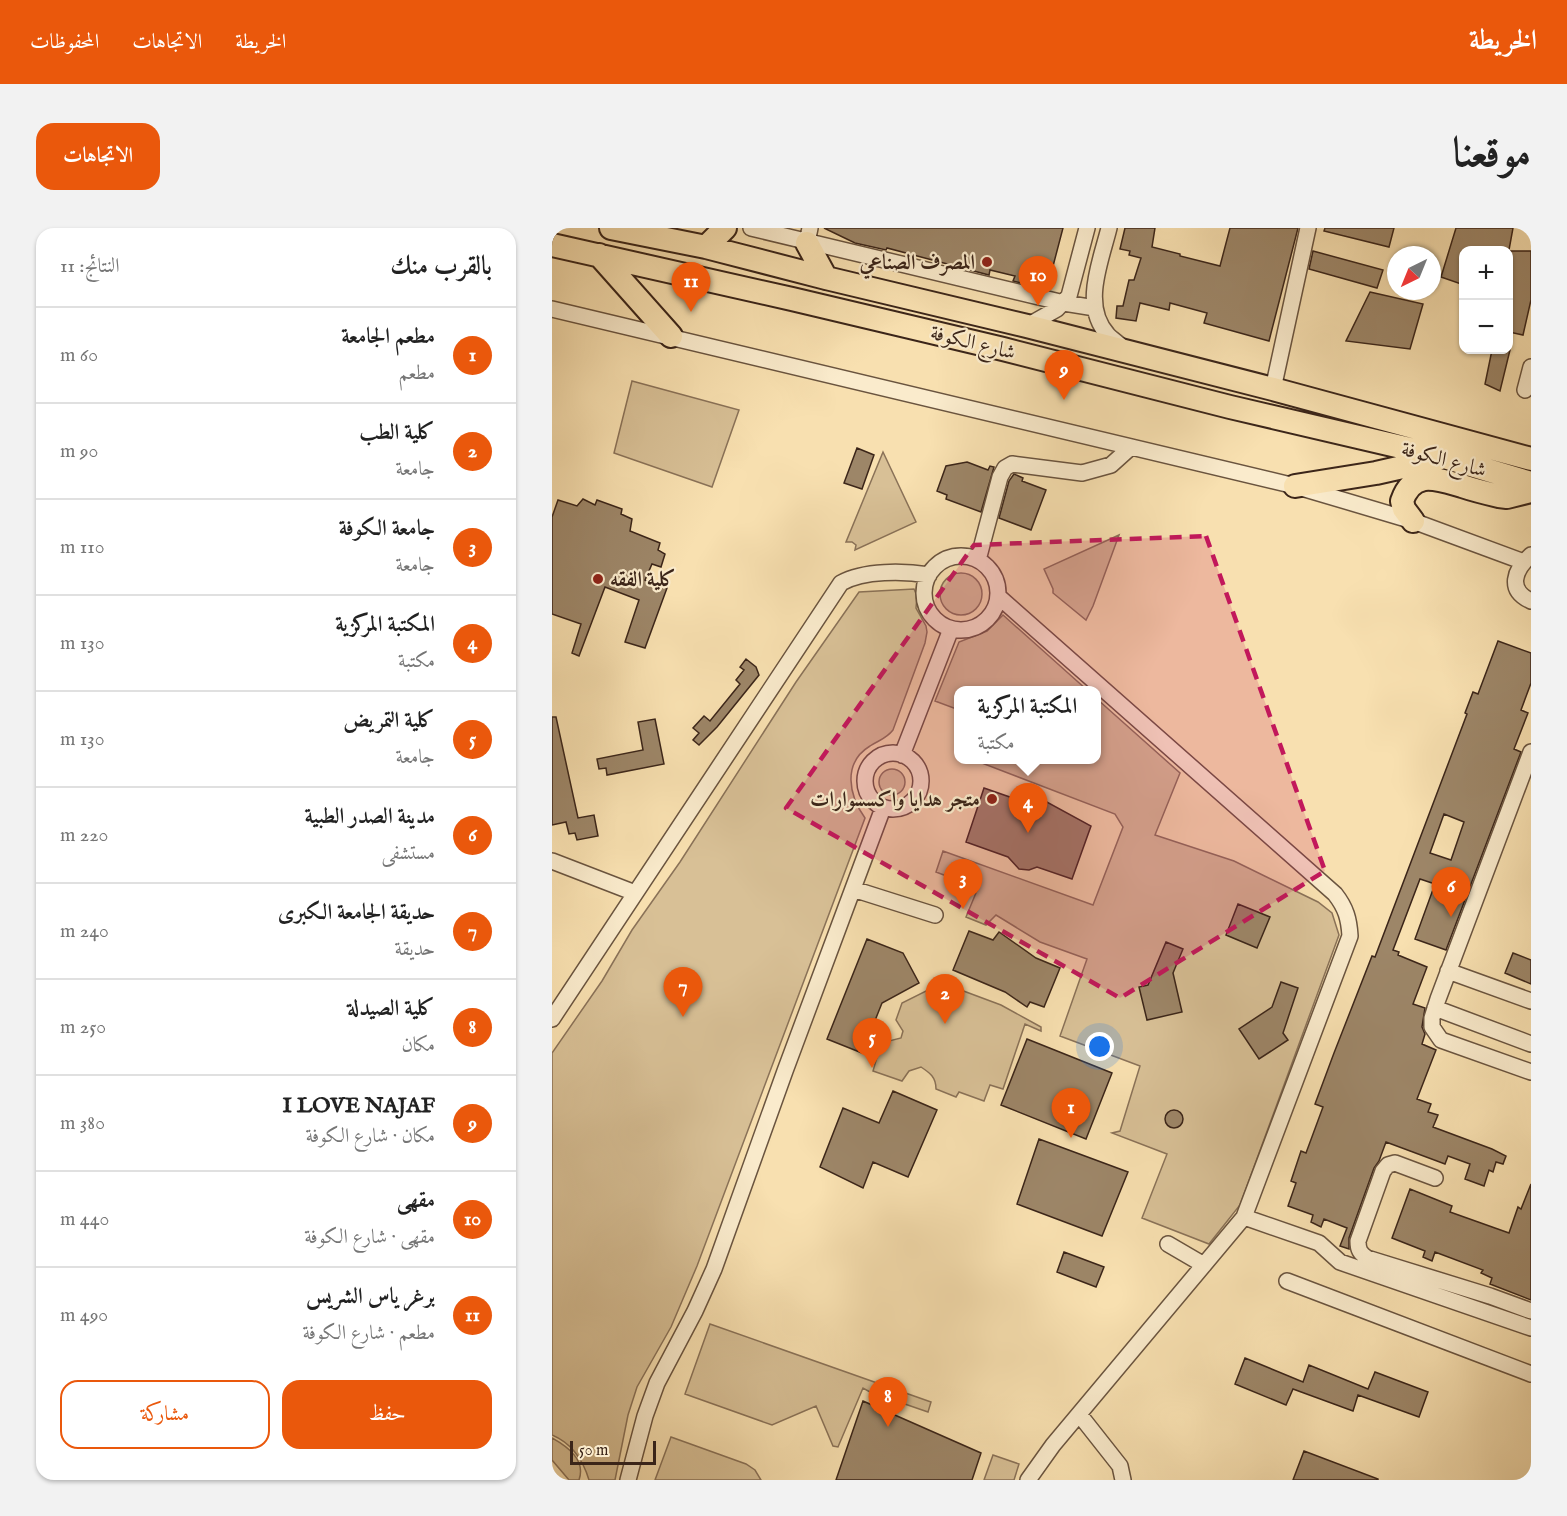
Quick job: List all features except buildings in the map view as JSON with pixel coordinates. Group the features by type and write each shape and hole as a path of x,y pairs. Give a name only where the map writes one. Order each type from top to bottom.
{"highway":[{"name":"شارع الكوفة","path":"611,228 706,247 1027,326 1273,389 1531,459"},
{"path":"706,247 725,228"},
{"path":"808,235 826,278"},
{"name":"شارع الكوفة","path":"552,245 792,299 1444,457 1531,483"},
{"path":"599,255 671,336"},
{"path":"736,286 746,275 747,265 744,256"},
{"path":"792,299 790,283 799,270"},
{"path":"1295,486 1376,473 1444,457"},
{"path":"1413,521 1404,509 1402,501 1410,485 1422,479 1433,478 1498,496 1531,491"}],"street":[{"path":"751,228 808,235 1064,303 1095,308"},
{"path":"1027,326 1064,303 1074,279 1087,228"},
{"path":"1109,228 1093,299 1101,326 1108,335 1129,352"},
{"path":"1273,389 1308,228"},
{"path":"552,309 1295,486 1413,521 1527,558 1518,573 1516,586 1518,593 1531,601"},
{"path":"1525,390 1531,367"},
{"path":"978,561 1000,477 1005,468 1012,464 1082,473 1111,465 1131,447"},
{"path":"967,557 978,561 987,567 997,585 996,606 983,624 962,630 951,629 933,617 927,607 925,596 929,575 945,560 967,557"},
{"path":"552,1019 841,583 860,576 908,571 929,575"},
{"path":"998,596 1100,686"},
{"path":"902,755 951,629"},
{"path":"1028,1480 1079,1414 1244,1216 1350,936 1346,908 1335,894 1101,687"},
{"path":"1531,752 1448,971 1435,1008 1432,1027 1442,1040 1531,1072"},
{"path":"892,753 902,755 916,765 921,782 919,791 915,798 901,808 883,808 868,796 865,777 868,768 882,755 892,753"},
{"path":"628,1480 645,1416 657,1383 714,1269 883,808"},
{"path":"552,861 635,893"},
{"path":"853,889 935,915"},
{"path":"1448,971 1531,1001"},
{"path":"1435,1008 1531,1044"},
{"path":"1435,1178 1395,1163 1388,1165 1383,1171 1358,1241 1361,1253 1367,1258 1531,1311"},
{"path":"1244,1216 1319,1243 1340,1262 1531,1328"},
{"path":"1168,1244 1204,1264"},
{"path":"1287,1281 1531,1374"},
{"path":"1079,1414 1120,1466 1123,1480"}],"highlighted area":[{"path":"1206,536 1325,871 1120,998 786,808 974,545"}],"shaded area":[{"path":"632,381 739,410 712,487 614,453"},
{"path":"883,452 916,522 855,550 856,545 846,542"},
{"path":"1119,535 1086,620 1053,593 1044,569"},
{"path":"961,573 969,574 976,579 981,586 981,602 976,609 969,614 961,615 953,614 946,609 941,602 940,594 941,586 946,579 953,574"},
{"path":"914,589 917,596 916,608 926,626 925,643 893,730 861,753 852,770 852,790 865,818 697,1266 671,1327 637,1387 628,1415 615,1480 589,1480 575,1453 559,1438 552,1435 552,1053 602,981 632,930 680,862 796,682 859,592"},
{"path":"1003,615 1083,686 954,686 954,708 935,701 959,642 987,631"},
{"path":"1101,703 1180,773 1155,835 1234,861 1318,902 1332,913 1339,935 1240,1205 1209,1244 1142,1218 1167,1154 1112,1133 1120,1131 1140,1066 1060,1036 1087,959 1040,942 996,915 986,925 966,917 978,888 936,872 943,851 1093,905 1123,827 1115,814 984,764 1101,764"},
{"path":"892,769 901,773 905,782 901,791 892,795 883,791 879,782 883,773"},
{"path":"942,983 1001,1005 1041,1027 1041,1031 1025,1024 1003,1089 990,1085 984,1101 959,1092 956,1097 936,1089 932,1076 921,1067 909,1071 902,1081 873,1071 881,1043 901,1038 903,1031 896,1020 902,1003"},
{"path":"710,1324 931,1402 928,1412 863,1388 838,1447 833,1446 816,1406 772,1425 685,1394"},
{"path":"671,1437 746,1464 755,1470 761,1480 655,1480"},
{"path":"552,1438 569,1450 578,1460 581,1473 579,1480 569,1480 552,1460"},
{"path":"993,1455 1019,1464 1014,1480 984,1480"}],"place":[{"name":"المصرف الصناعي","path":"987,262"},
{"name":"مقهى","path":"1038,306"},
{"name":"برغر ياس الشريس","path":"691,312"},
{"name":"I LOVE NAJAF","path":"1064,400"},
{"name":"كلية الفقه","path":"598,579"},
{"name":"متجر هدايا واكسسوارات","path":"992,799"},
{"name":"المكتبة المركزية","path":"1028,833"},
{"name":"جامعة الكوفة","path":"963,909"},
{"name":"مدينة الصدر الطبية","path":"1451,917"},
{"name":"حديقة الجامعة الكبرى","path":"683,1017"},
{"name":"كلية الطب","path":"945,1024"},
{"name":"كلية التمريض","path":"872,1068"},
{"name":"مطعم الجامعة","path":"1071,1138"},
{"name":"كلية الصيدلة","path":"888,1427"}]}
